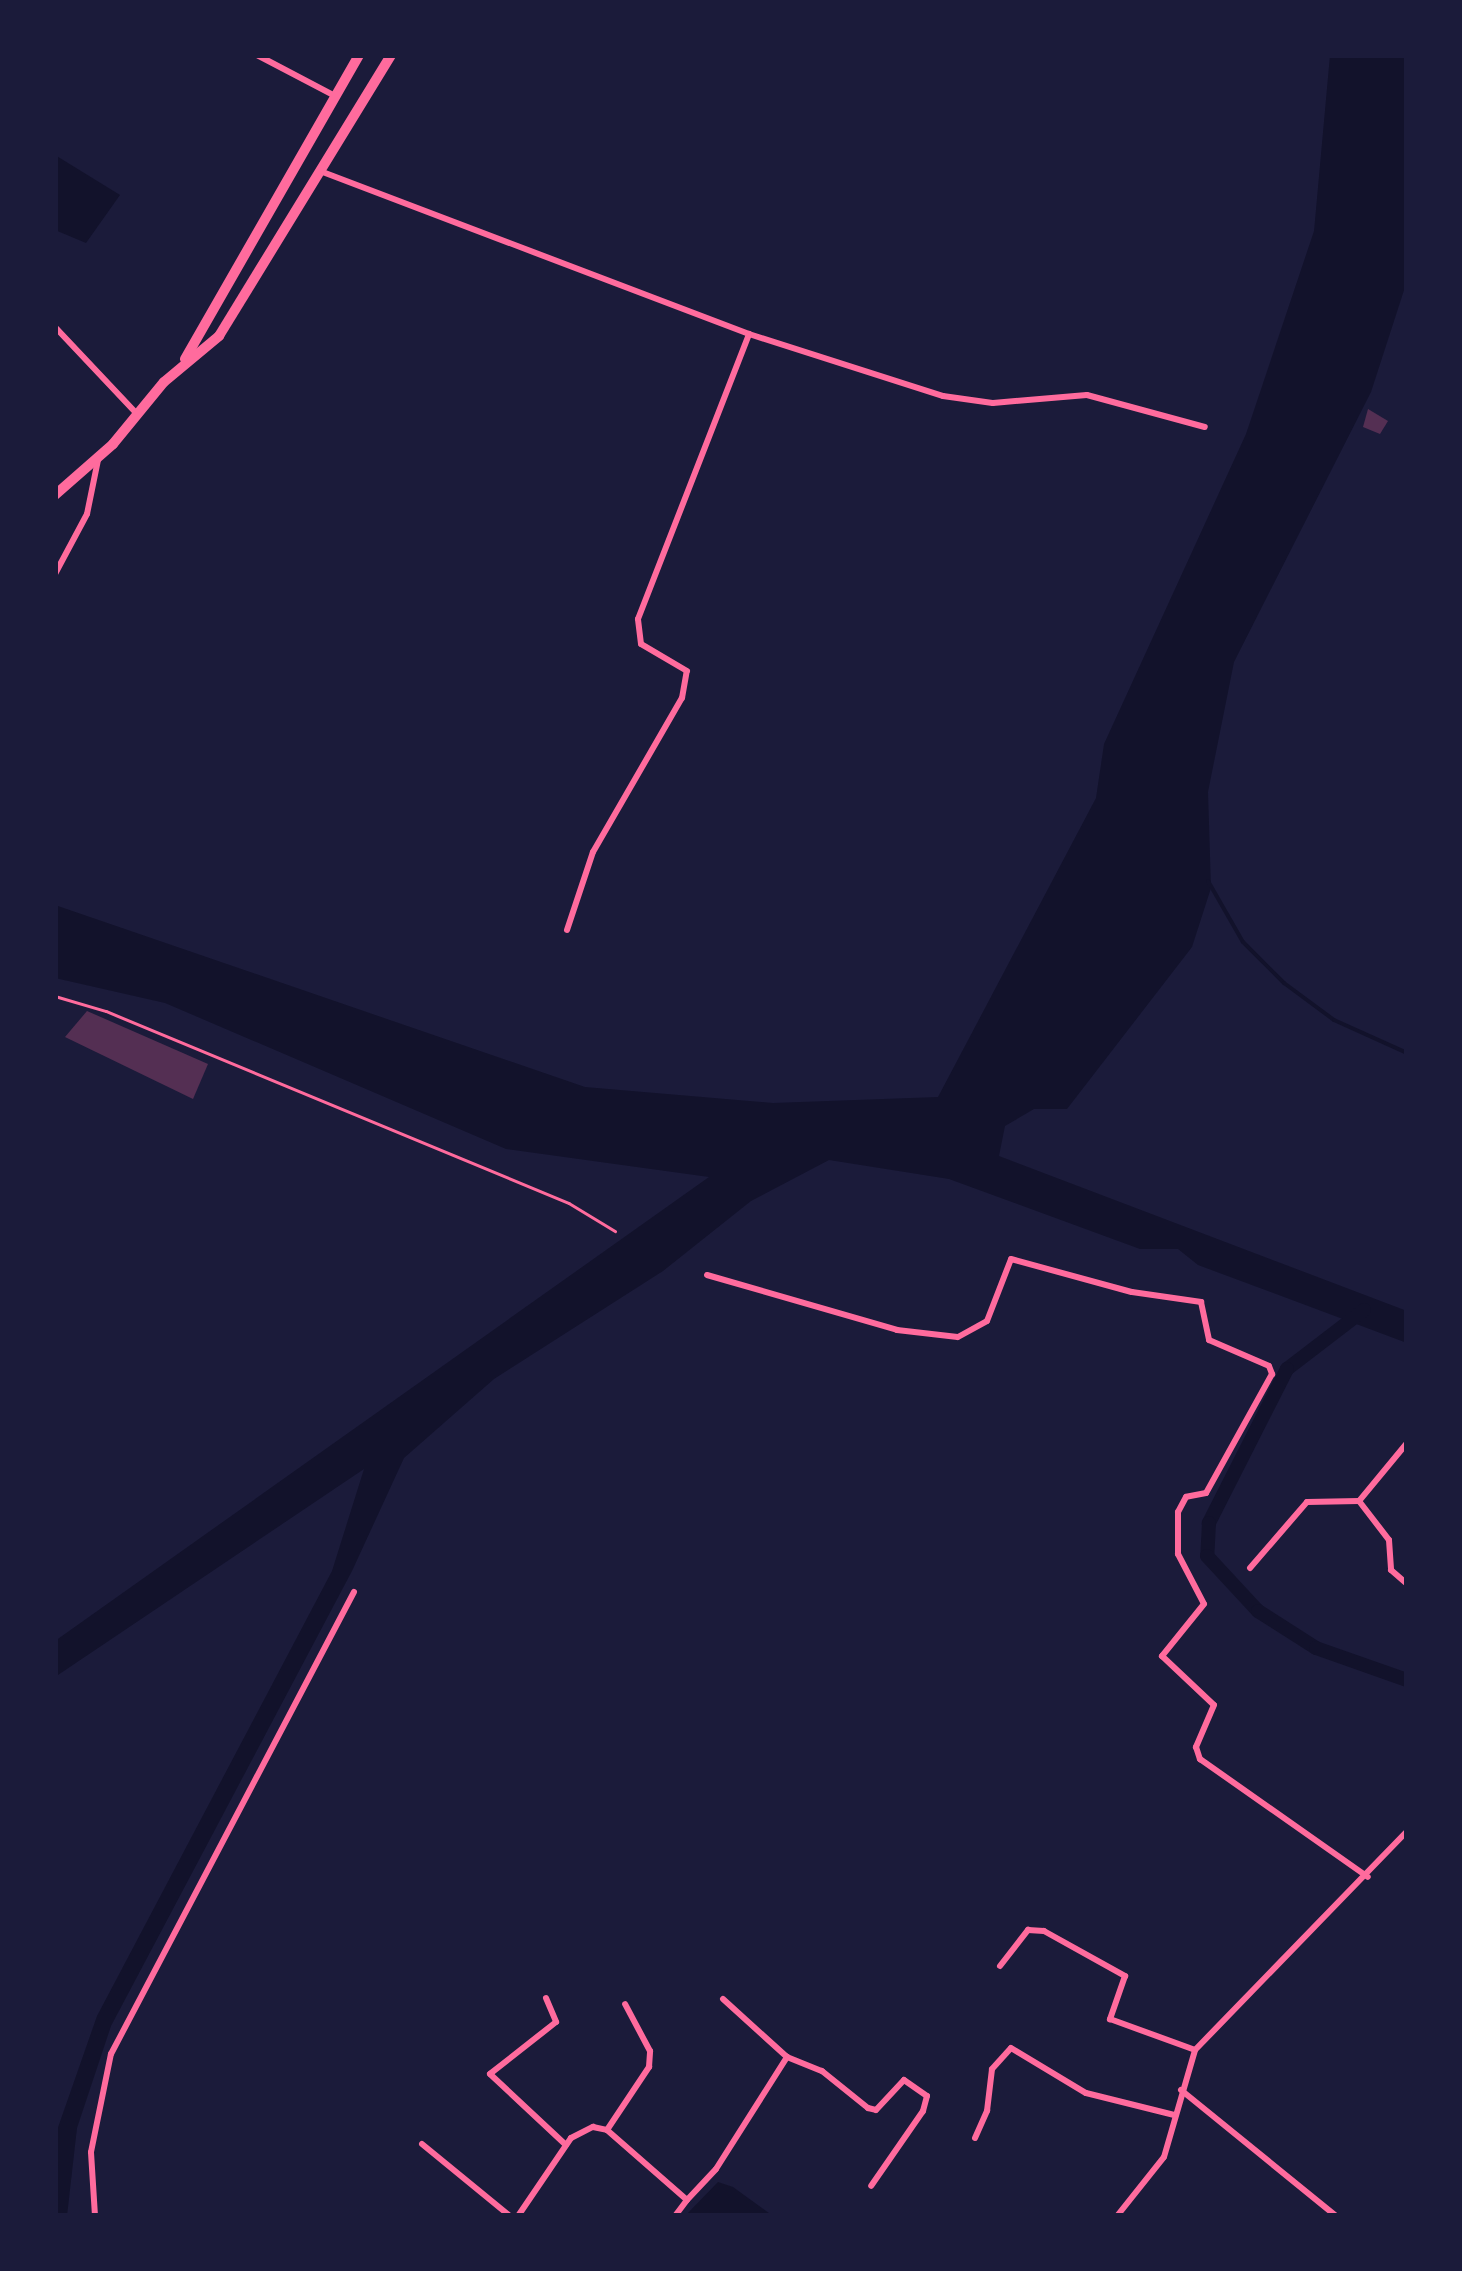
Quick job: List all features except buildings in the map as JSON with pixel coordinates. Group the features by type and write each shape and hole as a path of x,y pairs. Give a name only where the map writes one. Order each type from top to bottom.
{"highway":[{"path":"182,365 359,55"},
{"path":"55,495 99,456 182,365 219,336 391,55"}],"street":[{"path":"257,55 335,96"},
{"path":"320,171 748,334 968,402 1069,394 1205,427"},
{"path":"55,326 138,415"},
{"path":"567,930 593,852 682,698 688,671 641,644 638,619 748,334"},
{"path":"55,574 87,514 99,456"},
{"path":"706,1275 897,1330 958,1336 987,1321 1011,1258 1132,1292 1201,1302 1210,1340 1268,1366 1272,1374 1206,1493 1186,1497 1178,1512 1178,1554 1204,1604 1162,1656 1214,1705 1196,1747 1200,1759 1368,1877"},
{"path":"1250,1568 1307,1502 1359,1501 1407,1443"},
{"path":"1359,1501 1390,1540 1391,1570 1407,1584"},
{"path":"95,2216 91,2152 111,2054 354,1592"},
{"path":"1117,2216 1160,2163 1195,2050 1368,1877 1407,1831"},
{"path":"1000,1966 1028,1930 1044,1931 1125,1976 1110,2019 1195,2050"},
{"path":"546,1998 556,2009 556,2022 490,2074 566,2145"},
{"path":"723,1999 787,2057 822,2071 868,2108 876,2110 904,2080 927,2096 871,2186"},
{"path":"607,2130 649,2067 650,2050 625,2004"},
{"path":"975,2138 987,2110 992,2069 1011,2048 1086,2092 1174,2115"},
{"path":"674,2216 726,2155 787,2057"},
{"path":"1181,2090 1336,2216"},
{"path":"518,2216 566,2145 593,2128 607,2130 687,2200"},
{"path":"422,2144 510,2216"}],"lane":[{"path":"55,996 106,1011 569,1203 615,1231"}],"shaded area":[{"path":"1330,55 1407,55 1407,281 1371,392 1234,662 1208,792 1211,888 1192,947 1067,1109 1034,1109 1005,1126 999,1156 1407,1311 1407,1343 1198,1265 1178,1249 1140,1249 949,1179 829,1160 751,1201 663,1271 494,1379 404,1458 352,1571 111,2026 77,2128 67,2216 55,2216 55,2136 97,2016 332,1571 364,1469 55,1677 55,1641 709,1177 506,1149 165,1003 55,978 55,905 585,1087 773,1103 938,1097 1096,798 1104,744 1246,434 1314,231"},
{"path":"55,155 120,195 86,243 55,230"},
{"path":"718,2182 733,2187 773,2216 685,2216"}],"waterway":[{"path":"1208,881 1243,942 1284,983 1334,1020 1407,1053"},
{"path":"1364,1310 1287,1369 1209,1523 1207,1556 1258,1611 1316,1648 1407,1680"}]}
